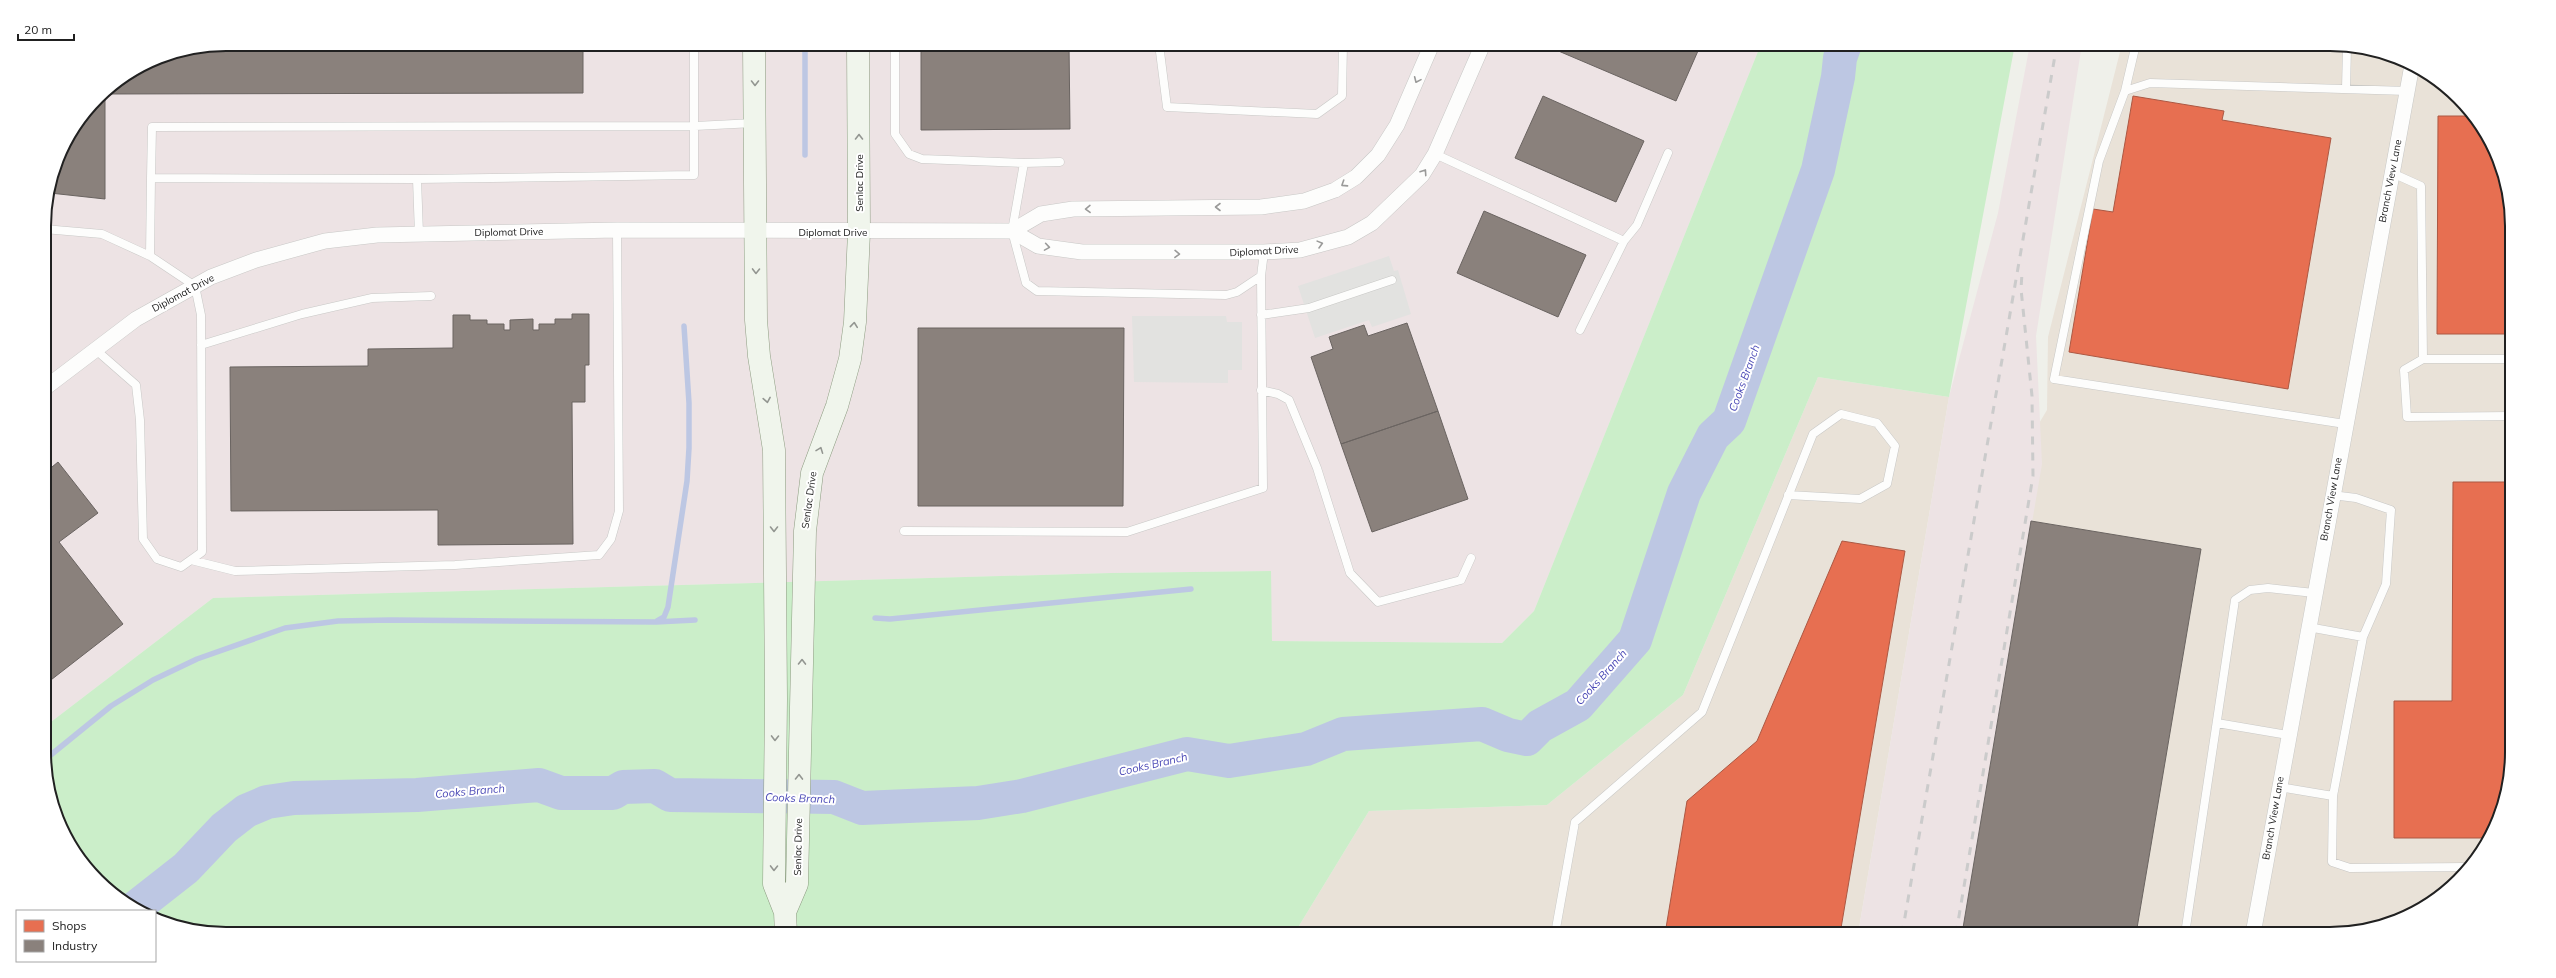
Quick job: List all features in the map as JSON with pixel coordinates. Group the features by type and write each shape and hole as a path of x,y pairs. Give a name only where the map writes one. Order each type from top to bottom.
{"street":[{"name":"Senlac Drive","path":"754,51 756,320 759,356 774,450 776,699 774,884 785,912 786,927"},
{"name":"Senlac Drive","path":"785,912 797,884 805,530 812,473 837,406 850,359 855,322 859,232 858,51"},
{"path":"1012,231 1041,214 1073,209 1261,207 1304,201 1335,190 1356,177 1378,155 1397,125 1429,51"},
{"name":"Diplomat Drive","path":"51,384 136,319 211,277 256,260 325,241 377,235 617,230 756,232 1012,231 1038,246 1082,252 1264,252 1300,250 1341,239 1372,223 1422,175 1435,154 1480,51"},
{"name":"Branch View Lane","path":"2254,927 2288,735 2411,71"}],"lane":[{"path":"151,178 417,179 694,175 696,126 694,51"},
{"path":"895,51 895,134 909,154 922,159 1024,163 1060,162"},
{"path":"1160,51 1167,107 1317,114 1342,96 1343,51"},
{"path":"2135,51 2126,91 2099,161 2054,379 2345,424"},
{"path":"2346,89 2348,52"},
{"path":"2126,91 2150,83 2407,91"},
{"path":"150,256 152,127 696,126 755,123"},
{"path":"1580,330 1624,241 1637,224 1668,153"},
{"path":"1435,154 1624,241"},
{"path":"1024,163 1012,231 1026,283 1037,290 1226,295 1238,292 1261,276"},
{"path":"2392,173 2421,186 2423,359"},
{"path":"417,179 419,234"},
{"path":"51,230 102,234 150,256 194,286 201,315 202,552 181,567 157,559 143,539 140,420 136,385 96,350"},
{"path":"191,560 235,571 455,565 599,555 611,539 619,511 617,230"},
{"path":"904,532 1127,532 1263,488 1261,276 1264,252"},
{"path":"1261,315 1308,308 1392,280"},
{"path":"201,345 302,314 372,298 431,296"},
{"path":"2505,359 2423,359 2404,370 2406,417 2505,416"},
{"path":"1261,390 1278,394 1289,400 1317,468 1350,573 1378,602 1461,580 1472,558"},
{"path":"1556,927 1575,822 1702,712 1788,495 1813,434 1840,414 1877,423 1895,446 1887,484 1860,499 1788,495"},
{"path":"2332,495 2356,498 2391,510 2386,584 2363,637 2333,796 2332,862 2350,868 2462,867"},
{"path":"2186,927 2235,600 2250,590 2268,588 2314,593"},
{"path":"2308,627 2363,637"},
{"path":"2217,723 2288,735"},
{"path":"2279,787 2333,796"}],"shaded area":[{"path":"215,51 1758,51 1534,611 1502,643 1272,641 1270,571 1111,573 213,598 51,722 52,203 64,159 74,139 94,111 111,94 139,74 170,60 192,54"},
{"path":"2029,51 2081,51 2036,336 2042,464 1963,927 1859,927 1949,397 1998,213"},
{"path":"2120,51 2341,51 2364,54 2397,64 2417,74 2436,87 2462,111 2482,139 2496,170 2502,192 2505,215 2504,775 2496,808 2482,839 2454,876 2417,904 2386,918 2364,924 2341,927 1940,927 2020,455 2047,410 2048,337"},
{"path":"1389,256 1394,271 1398,270 1411,314 1372,327 1369,320 1315,338 1298,286"},
{"path":"1132,316 1226,316 1227,322 1242,322 1242,370 1228,370 1228,383 1134,382"},
{"path":"1818,377 1949,397 1859,927 1298,927 1369,811 1547,805 1683,695"}],"green space":[{"path":"1758,51 2014,51 1949,397 1818,377 1683,695 1547,805 1369,811 1298,927 203,926 159,914 156,912 156,910 151,910 139,904 102,876 74,839 64,819 52,775 51,722 213,598 1111,573 1271,571 1272,641 1502,643 1534,611"}],"building: Shops":[{"path":"2133,96 2224,111 2222,120 2331,138 2288,389 2069,352 2093,209 2113,212"},
{"path":"2438,116 2466,116 2482,139 2492,159 2504,203 2505,334 2437,334"},
{"path":"2453,482 2505,482 2505,763 2502,786 2496,808 2482,838 2394,838 2394,701 2452,701"},
{"path":"1842,541 1905,551 1841,927 1666,927 1687,801 1757,741"}],"building: Industry":[{"path":"215,51 583,51 583,93 111,94 139,74 159,64 192,54"},
{"path":"921,51 1069,51 1070,129 921,130"},
{"path":"1558,51 1698,51 1676,101"},
{"path":"1543,96 1644,141 1616,202 1515,158"},
{"path":"105,99 105,199 54,193 64,159 74,139 94,111"},
{"path":"1484,211 1586,255 1558,317 1457,273"},
{"path":"572,314 589,314 589,365 585,365 585,402 572,402 573,544 438,545 438,510 231,511 230,367 368,366 368,349 453,348 453,315 470,315 470,320 487,320 487,324 504,324 504,330 510,330 510,320 533,319 533,330 539,330 539,324 555,324 555,319 572,319"},
{"path":"1407,323 1438,411 1341,444 1311,357 1333,349 1329,337 1364,325 1368,336"},
{"path":"918,328 1124,328 1123,506 918,506"},
{"path":"1438,411 1468,499 1372,532 1341,444"},
{"path":"58,462 98,513 59,542 123,624 51,680 51,468"},
{"path":"2031,521 2201,549 2137,927 1963,927"}],"waterway":[{"path":"805,51 805,155"},
{"name":"Cooks Branch","path":"140,904 186,868 224,828 246,811 267,802 294,798 417,795 539,785 561,793 613,793 623,787 655,786 670,795 834,797 862,808 978,803 1022,796 1187,754 1229,761 1306,749 1343,734 1482,724 1508,735 1527,739 1540,726 1578,705 1635,640 1684,493 1713,436 1729,421 1818,170 1842,51"},
{"path":"657,621 664,617 668,607 687,481 689,403 684,326"},
{"path":"875,618 890,619 1191,589"},
{"path":"51,755 111,706 153,680 197,659 285,628 338,621 656,622 695,620"}],"railway":[{"path":"1903,927 2056,51"},
{"path":"1957,927 2033,476 2032,396 2021,289 2022,273"}]}
